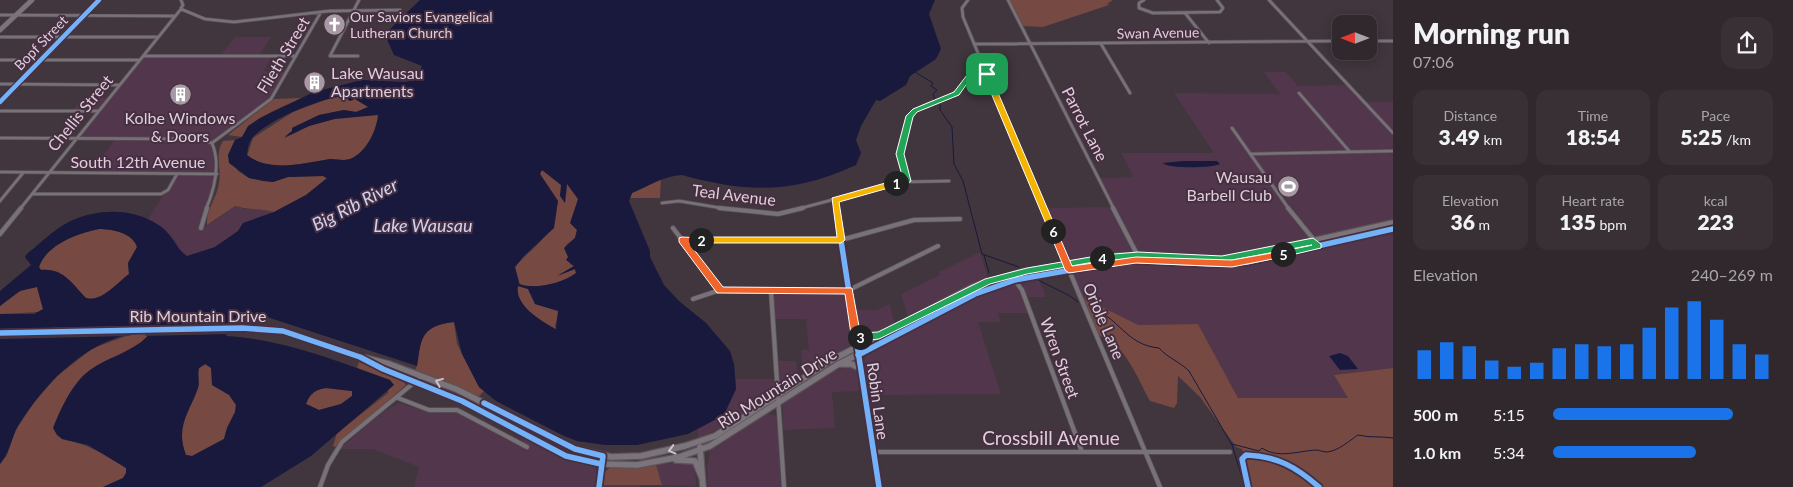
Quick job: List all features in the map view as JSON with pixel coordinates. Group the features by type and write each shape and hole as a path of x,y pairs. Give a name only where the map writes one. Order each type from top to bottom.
{"main road":[{"path":"0,28 30,0"},
{"name":"Rib Mountain Drive","path":"0,333 242,328 288,332 360,357 462,401 566,456 602,464 630,465 658,462 701,450 727,437 830,361 973,287 1013,277 1068,267 1139,257 1222,259 1393,223"},
{"name":"Rib Mountain Drive","path":"1139,257 1211,264 1237,263 1393,229"},
{"name":"Rib Mountain Drive","path":"360,357 380,361 456,389 575,449 603,456 646,456 698,442 724,431 837,365 974,294 1013,277"},
{"path":"856,334 865,338 879,336"},
{"path":"837,365 849,363 860,368"},
{"path":"698,442 701,450 703,487"},
{"path":"658,462 693,460 702,478"}],"street":[{"name":"Bopf Street","path":"0,102 99,0"},
{"path":"180,0 183,5 181,9 205,19 234,22 321,12 400,10"},
{"path":"358,56 330,56 359,0"},
{"name":"Oriole Lane","path":"968,0 962,12 974,44 1160,487"},
{"name":"Parrot Lane","path":"1008,0 1139,257"},
{"path":"1144,0 1138,5 1147,12 1221,11 1223,8 1217,0"},
{"path":"1269,0 1393,133"},
{"name":"Chellis Street","path":"0,234 181,9"},
{"name":"Flieth Street","path":"212,143 266,104 321,12"},
{"path":"1185,12 1209,43"},
{"path":"0,15 175,16"},
{"path":"0,37 158,37"},
{"path":"1378,41 1393,40"},
{"name":"Swan Avenue","path":"974,44 1332,41"},
{"path":"1100,44 1130,92"},
{"path":"143,56 296,56"},
{"path":"0,60 140,60"},
{"path":"907,181 900,154 910,116 915,111 956,93 969,77 987,74"},
{"path":"0,84 120,85"},
{"path":"1299,93 1351,152"},
{"path":"0,111 98,111"},
{"path":"1232,128 1318,246"},
{"path":"0,138 198,138 212,143 217,174 216,188 204,214 201,228"},
{"path":"1250,154 1393,151"},
{"name":"South 12th Avenue","path":"0,172 217,174"},
{"path":"0,201 24,173"},
{"path":"32,194 159,194 166,191 177,174"},
{"name":"Teal Avenue","path":"662,203 679,201 747,212 778,214 907,181 949,181"},
{"name":"Robin Lane","path":"835,200 878,487"},
{"path":"682,240 841,240 914,220 960,219"},
{"path":"673,228 720,290"},
{"path":"693,299 720,290 849,290 938,246"},
{"name":"Wren Street","path":"1013,277 1022,290 1082,452"},
{"path":"770,291 780,398 784,487"},
{"path":"320,487 335,451 342,442 398,398 422,376"},
{"path":"398,398 429,410 457,410 527,447"},
{"name":"Crossbill Avenue","path":"873,452 1230,452"},
{"path":"600,487 603,456"}],"shaded area":[{"path":"1008,0 1113,0 1107,4 1109,5 1043,27 1021,26"},
{"path":"235,37 271,37 259,56 272,56 264,71 287,72 273,95 260,109 212,143 216,184 206,208 202,228 235,206 274,212 243,223 238,231 215,247 187,257 180,252 175,240 162,227 148,219 177,174 98,173 107,160 100,160 115,139 76,138 98,112 72,111 83,98 107,98 100,109 111,99 143,56 220,56"},
{"path":"1264,72 1286,72 1298,86 1348,85 1364,102 1393,102 1393,368 1334,375 1348,398 1238,398 1198,324 1138,325 1081,297 1065,259 1069,256 1057,242 1043,208 1113,207 1099,178 1134,177 1121,153 1214,153 1174,93 1280,94"},
{"path":"353,95 355,99 369,107 356,112 344,110 319,115 292,128 292,131 285,136 314,124 333,119 371,114 378,115 370,140 356,156 347,160 330,159 299,164 276,165 256,161 247,156 253,138 293,112 333,97"},
{"path":"302,98 261,118 247,129 242,137 228,135 274,99"},
{"path":"235,140 228,155 238,171 249,178 273,182 288,177 323,176 327,179 306,195 274,212 235,206 207,225 208,214 219,183 220,146 223,141"},
{"path":"542,170 562,185 560,196 566,195 567,183 578,199 574,225 577,230 575,238 566,245 570,264 574,266 559,275 575,269 576,273 564,280 549,284 526,286 520,284 515,267 545,235 553,219 558,201 540,174"},
{"path":"661,178 660,198 630,198 632,193"},
{"path":"99,229 116,231 127,235 135,242 137,247 128,263 129,274 109,291 92,299 86,298 62,274 41,270 39,267 43,259 56,246 73,237"},
{"path":"980,252 988,279 908,317 901,294 940,275 939,272"},
{"path":"1038,277 1046,297 1027,297 1022,281"},
{"path":"1014,284 1019,289 1028,313 998,313 1001,322 978,322 1001,394 867,395 864,361 866,355 980,294"},
{"path":"518,286 528,289 535,304 559,311 555,326 557,330 537,318 524,306 520,300"},
{"path":"37,287 43,309 40,312 0,314 0,306 12,296 22,290"},
{"path":"777,293 845,293 849,304 852,344 803,376 801,350 809,350 806,319 775,319 773,295"},
{"path":"1084,298 1138,325 1198,324 1238,398 1348,398 1334,375 1393,368 1393,487 1251,487 1242,449 1236,447 1200,397 1178,376 1177,403 1174,408 1150,401 1130,363 1123,354 1108,340 1099,336"},
{"path":"890,304 895,324 870,335 859,334 854,310 876,310"},
{"path":"454,322 457,344 479,387 484,391 479,396 415,370 420,346 425,334 434,327"},
{"path":"143,330 149,334 140,344 90,370 62,439 88,447 126,468 123,478 103,487 0,487 0,464 7,455 15,431 33,404 56,377 93,348"},
{"path":"778,361 796,361 798,379 730,423 698,439 697,429 709,423 736,390 736,379 779,379"},
{"path":"359,362 402,380 406,385 335,447 333,446 337,433 388,393 390,380 357,368"},
{"path":"206,364 211,368 213,385 229,394 236,405 235,412 224,439 192,456 186,455 182,436 184,420 198,388 199,368"},
{"path":"850,365 857,369 859,391 832,392 835,428 783,430 783,404 833,372"},
{"path":"326,388 352,391 352,396 341,404 319,410 306,404 313,393"},
{"path":"399,403 426,411 458,413 522,447 524,437 562,457 595,467 597,473 596,485 640,485 640,487 414,487 419,467 373,449 339,449 383,412"},
{"path":"767,414 774,415 778,421 781,487 708,487 707,467 710,451"},
{"path":"682,462 691,463 695,467 696,486 662,485 656,465"},
{"path":"656,465 662,485 603,485 604,472 610,468"}],"water":[{"name":"Lake Wausau","path":"420,0 935,0 929,14 941,49 936,59 910,76 906,85 880,101 876,100 861,126 856,140 861,153 856,165 812,181 791,186 770,188 728,185 682,175 662,179 632,193 629,201 650,251 650,257 664,285 679,301 706,323 730,351 734,364 736,389 724,415 688,434 637,445 605,445 577,441 564,436 496,401 479,387 462,354 454,322 435,326 429,330 422,340 417,366 267,317 245,318 230,325 226,336 268,341 310,352 390,380 394,385 311,456 261,487 103,487 123,478 126,468 88,445 62,439 57,435 53,428 64,404 78,381 90,370 126,351 147,337 148,331 108,341 72,363 43,392 30,409 18,426 6,455 0,464 0,314 34,314 43,309 37,287 20,291 0,306 0,291 31,265 25,257 27,254 55,231 73,220 94,213 117,212 140,216 160,226 187,256 215,247 238,231 243,223 274,212 306,195 327,178 323,176 288,177 273,182 249,178 229,163 228,155 235,140 242,137 248,126 260,118 314,92 362,80 405,82 416,80 422,66 394,55 386,37 391,28","holes":["341,96 351,96 347,99 350,101 355,99 368,107 356,112 344,110 319,115 292,128 292,131 284,138 309,126 335,119 378,115 370,140 356,156 347,160 330,159 299,164 276,165 256,161 247,155 249,144 253,137 272,123 314,103","542,170 561,185 560,196 565,203 567,184 578,199 570,223 577,230 575,238 564,248 568,257 566,260 574,266 557,276 575,269 576,273 564,280 541,286 519,284 515,267 554,228 558,201 540,174","99,229 116,231 131,238 137,247 128,263 129,274 109,291 92,299 86,298 62,274 41,270 39,267 48,252 64,241","518,286 528,289 535,304 558,311 556,329 530,312 520,300","205,364 211,368 212,385 229,395 236,405 224,439 192,456 186,455 182,436 184,420 198,388 198,371","326,388 352,391 352,396 341,404 319,410 306,404 309,397 319,390"]},
{"path":"1217,161 1220,164 1191,167 1173,166 1163,163"},
{"path":"1340,353 1348,356 1358,369 1340,370 1329,356"}],"pier":[{"path":"242,323 232,327 230,334 145,336 146,333 143,332 128,336 0,339 0,329"}],"waterway":[{"path":"915,72 933,83 931,86 937,90 933,94 935,100"},
{"path":"940,105 940,110 952,127 954,164 963,181 982,254 1019,267"},
{"path":"984,255 989,273"},
{"path":"1037,279 1078,302"},
{"path":"1090,308 1108,317 1138,342 1159,348 1189,371 1232,445 1245,487"},
{"path":"1232,444 1259,451 1262,448 1275,453 1288,454 1316,450 1326,452 1335,450 1358,435 1393,438"}],"cycle path":[{"path":"0,102 99,0"},
{"path":"835,200 879,487"},
{"path":"858,355 975,294 1015,280 1127,260 1211,264 1247,262 1393,229"},
{"path":"0,333 242,328 283,331 360,357 383,369 462,401 566,456 601,464"},
{"path":"484,403 575,449 603,456 599,487"},
{"path":"1248,487 1242,459 1246,455 1278,459 1294,467 1319,487"}],"place":[{"name":"Our Saviors Evangelical Lutheran Church","path":"334,25"},
{"name":"Lake Wausau Apartments","path":"315,82"},
{"name":"Kolbe Windows & Doors","path":"180,94"},
{"name":"Wausau Barbell Club","path":"1288,186"}],"route":[{"path":"987,74 972,75 956,93 945,100 915,111 908,118 900,154 907,181 835,200 841,240 682,240 720,290 849,290 856,334 865,338 879,336 980,284 1027,271 1067,264 1125,255 1208,260 1246,256 1313,241 1318,246 1254,261 1237,263 1211,264 1136,260 1118,261 1069,270 1067,264 1009,128 987,74"}],"water label":[{"name":"Big Rib River","path":"355,205"}]}
